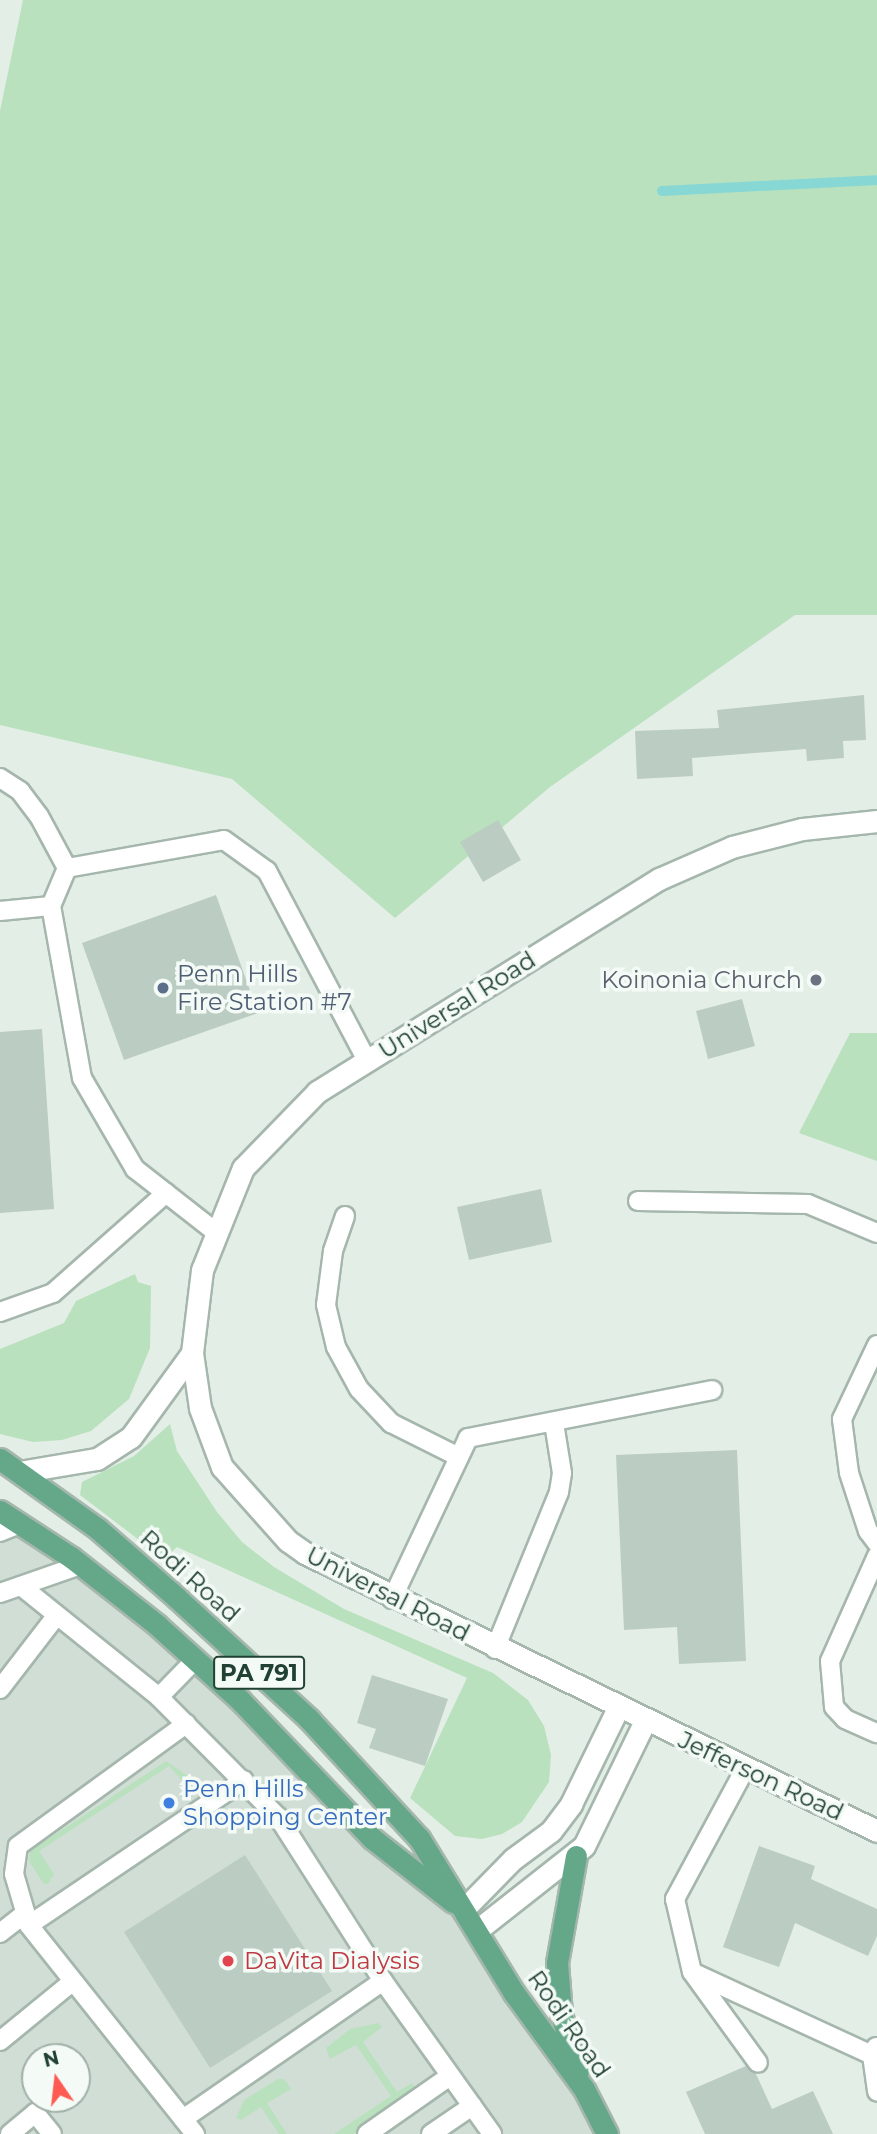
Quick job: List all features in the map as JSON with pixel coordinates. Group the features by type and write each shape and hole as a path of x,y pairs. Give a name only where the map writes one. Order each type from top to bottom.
{"main road":[{"name":"Rodi Road","path":"0,1459 97,1529 309,1719 419,1838 476,1931 584,2089 607,2134"},
{"name":"Rodi Road","path":"0,1511 81,1565 195,1660 373,1839 463,1910"},
{"path":"576,1856 560,1935 558,1990 584,2089"}],"street":[{"name":"Universal Road","path":"495,1649 392,1599 288,1541 222,1467 200,1408 192,1353 202,1270 243,1168 317,1093 659,879 732,848 802,829 877,821"},
{"name":"Universal Road","path":"19,1472 97,1459 131,1437 192,1353"},
{"name":"Jefferson Road","path":"495,1649 877,1831"},
{"path":"463,1910 513,1859 551,1831 571,1804 618,1708"},
{"path":"476,1931 576,1856 598,1823 645,1721"}],"lane":[{"path":"0,778 20,791 39,816 67,868"},
{"path":"67,868 224,839 267,871 367,1061"},
{"path":"67,868 51,906 82,1078 135,1170 217,1233"},
{"path":"0,911 51,906"},
{"path":"0,1312 53,1293 166,1193"},
{"path":"638,1201 808,1204 877,1233"},
{"path":"345,1216 333,1251 326,1305 336,1347 359,1389 391,1423 459,1457"},
{"path":"877,1345 842,1419 842,1439 859,1505 877,1543"},
{"path":"392,1599 468,1438 712,1390"},
{"path":"495,1649 559,1492 562,1473 554,1423"},
{"path":"0,1532 20,1524"},
{"path":"877,1556 830,1661 834,1707 845,1719 877,1733"},
{"path":"0,1592 81,1565"},
{"path":"21,1586 159,1698 244,1780 294,1840 383,1981 492,2134"},
{"path":"0,1689 57,1615"},
{"path":"159,1698 195,1660"},
{"path":"186,1724 18,1846 14,1866 27,1919 72,1982 195,2134"},
{"path":"745,1769 675,1899 692,1972 758,2063"},
{"path":"0,1933 27,1919 244,1780"},
{"path":"692,1972 875,2051 877,2092"},
{"path":"183,2119 383,1981"},
{"path":"0,2041 72,1982"},
{"path":"367,2134 450,2076"},
{"path":"431,2134 472,2106"},
{"path":"10,2134 35,2113 52,2134"}],"shaded area":[{"name":"Penn Hills Shopping Center","path":"0,1511 72,1558 463,1910 607,2134 0,2134"}],"green space":[{"path":"23,0 877,0 877,615 795,615 550,787 395,918 232,779 0,725 0,111"},
{"path":"850,1033 877,1033 877,1161 799,1133"},
{"path":"135,1274 138,1282 151,1286 150,1348 129,1399 91,1431 62,1440 33,1442 0,1434 0,1349 64,1323 76,1301"},
{"path":"170,1424 177,1451 217,1512 242,1542 274,1567 344,1609 493,1673 528,1700 544,1726 551,1755 549,1782 522,1822 502,1834 482,1839 455,1836 410,1798 467,1678 177,1547 164,1559 80,1495 82,1482 134,1456"},
{"path":"166,1761 192,1779 192,1786 188,1787 169,1766 39,1851 54,1874 48,1884 43,1883 29,1861 30,1851"},
{"path":"378,2023 382,2027 363,2042 397,2092 412,2083 416,2089 354,2134 334,2134 391,2096 356,2045 330,2059 326,2048 350,2029"},
{"path":"278,2079 284,2079 291,2089 267,2103 287,2134 279,2134 261,2107 241,2120 236,2118 244,2100"}],"building":[{"path":"864,695 866,740 843,741 844,758 807,761 806,749 692,758 693,776 637,779 635,731 719,728 717,710"},
{"path":"498,820 521,860 483,882 460,842"},
{"path":"216,895 258,1013 124,1060 82,943"},
{"path":"742,999 755,1046 708,1059 696,1011"},
{"path":"42,1029 54,1209 0,1213 0,1032"},
{"path":"541,1189 552,1242 469,1260 457,1207"},
{"path":"737,1450 746,1661 679,1664 677,1627 624,1630 616,1455"},
{"path":"372,1675 448,1699 425,1766 369,1748 376,1729 357,1723"},
{"path":"759,1846 815,1866 811,1879 877,1909 877,1936 868,1956 795,1923 779,1967 723,1947"},
{"name":"DaVita Dialysis","path":"245,1855 332,1991 210,2068 124,1932"},
{"path":"746,2066 756,2074 772,2109 813,2091 833,2134 705,2134 686,2092"}],"waterway":[{"path":"662,191 877,180"}],"place":[{"name":"Koinonia Church","path":"816,980"},
{"name":"Penn Hills Fire Station #7","path":"163,988"},
{"name":"Penn Hills Shopping Center","path":"169,1803"},
{"name":"DaVita Dialysis","path":"228,1961"}]}
